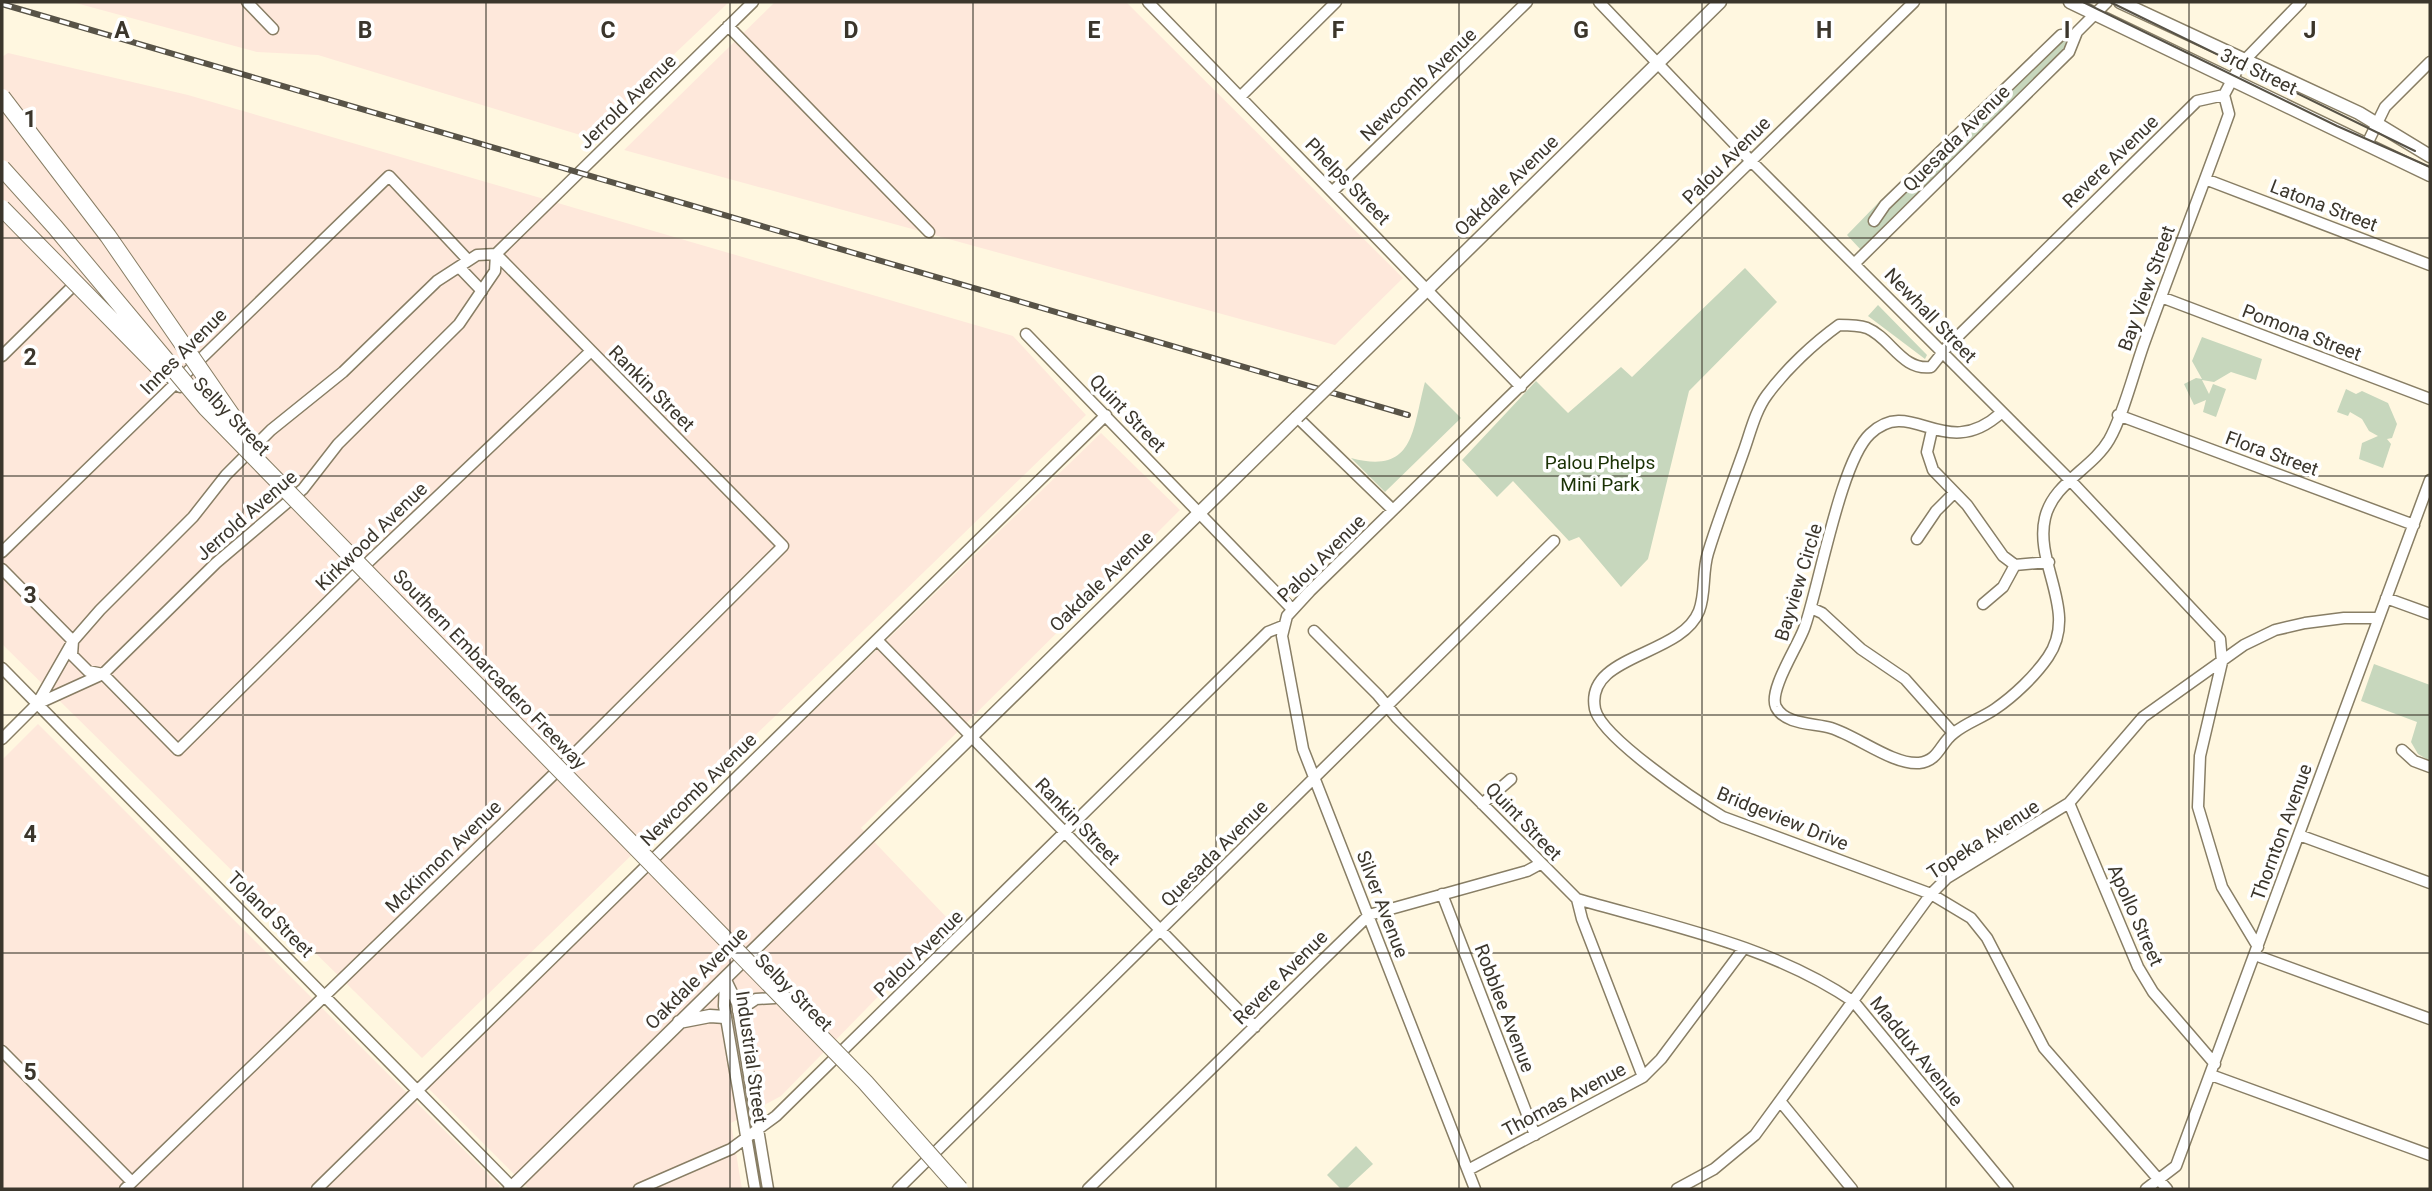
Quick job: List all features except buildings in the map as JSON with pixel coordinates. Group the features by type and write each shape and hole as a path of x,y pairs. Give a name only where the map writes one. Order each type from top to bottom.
{"highway":[{"path":"2,97 108,236 251,444 323,528"},
{"name":"Southern Embarcadero Freeway","path":"2,168 55,227 206,408 865,1082 956,1189"},
{"name":"Southern Embarcadero Freeway","path":"2,208 860,1086 956,1189"}],"main road":[{"name":"Oakdale Avenue","path":"511,1188 1720,2"},
{"name":"3rd Street","path":"2070,2 2430,175"},
{"name":"3rd Street","path":"2120,2 2376,124 2430,156"},
{"path":"679,1022 710,1016 725,1017"}],"street":[{"path":"247,2 273,29"},
{"name":"Jerrold Avenue","path":"2,739 37,704 73,641 193,517 245,456 292,411 343,372 437,281 478,255 496,254 753,2"},
{"name":"Phelps Street","path":"1148,2 1521,387"},
{"path":"1241,96 1336,2"},
{"name":"Newcomb Avenue","path":"1334,191 1527,2"},
{"name":"Newhall Street","path":"1599,2 1750,160 2070,480 2220,639 2221,662"},
{"name":"Palou Avenue","path":"639,1189 665,1184 758,1131 1066,833 1268,632 1283,626 1292,609 1392,510 1914,2"},
{"name":"Quesada Avenue","path":"1855,263 2070,52 2075,35 2107,2"},
{"path":"2224,94 2230,79 2244,60 2301,2"},
{"path":"728,26 929,232"},
{"name":"Quesada Avenue","path":"1874,221 1885,205 2061,35 2075,35"},
{"path":"2367,144 2385,107 2430,62"},
{"name":"Bay View Street","path":"2070,480 2108,441 2229,114 2224,94"},
{"name":"Revere Avenue","path":"1942,352 2197,101 2224,94"},
{"name":"Innes Avenue","path":"2,552 389,176 463,263"},
{"name":"Latona Street","path":"2205,179 2430,265"},
{"name":"Selby Street","path":"2,208 347,560"},
{"name":"Jerrold Avenue","path":"37,704 103,674 216,563 289,502 313,478 338,444 459,324 495,271 496,254"},
{"name":"Rankin Street","path":"496,254 783,547"},
{"path":"463,263 482,291"},
{"path":"2,356 76,283"},
{"name":"Pomona Street","path":"2161,297 2430,399"},
{"name":"Bridgeview Drive","path":"1942,352 1931,367 1920,369 1869,329 1839,325 1778,381 1759,410 1707,554 1702,597 1695,618 1672,642 1610,670 1601,681 1595,707 1605,730 1696,800 1723,817 1931,894 1971,918 1987,938 2044,1048 2164,1184"},
{"name":"Quint Street","path":"1026,334 1292,609"},
{"name":"Kirkwood Avenue","path":"103,674 178,750 368,562 591,351"},
{"name":"Bayview Circle","path":"2001,413 1978,431 1968,433 1932,430 1911,421 1892,421 1875,430 1861,444 1847,476 1811,608 1796,649 1774,692 1775,705 1783,715 1832,728 1912,762 1934,758 1953,733 1998,707 2050,654 2057,639 2059,612 2043,532 2045,514 2054,497 2070,480"},
{"name":"Newcomb Avenue","path":"317,1189 1106,415"},
{"name":"Flora Street","path":"2118,415 2414,524"},
{"path":"1297,416 1392,510"},
{"path":"1932,430 1927,452 1929,462 1953,494 1967,505 1988,538 2015,565"},
{"name":"Thornton Avenue","path":"2146,1189 2164,1184 2176,1166 2430,480"},
{"path":"1917,539 1936,511 1953,494"},
{"name":"Quesada Avenue","path":"898,1189 1554,541"},
{"name":"McKinnon Avenue","path":"128,1186 554,774 783,547"},
{"path":"2015,565 2049,562"},
{"path":"1983,604 2003,587 2015,565"},
{"path":"2,569 73,641 72,655 88,671 103,674"},
{"name":"Selby Street","path":"370,583 835,1059 956,1189"},
{"path":"2386,598 2430,614"},
{"path":"1811,608 1822,613 1861,649 1905,679 1953,733"},
{"name":"Topeka Avenue","path":"1676,1189 1714,1169 1755,1135 1931,894 1947,878 2069,803 2143,717 2244,645 2275,630 2344,618 2378,618"},
{"name":"Silver Avenue","path":"1283,626 1283,647 1303,749 1475,1189"},
{"name":"Quint Street","path":"1314,631 1577,899 1582,919 1643,1077"},
{"name":"Rankin Street","path":"877,640 1255,1027"},
{"path":"2221,662 2200,756 2198,807 2222,887 2257,951 2430,1019"},
{"name":"Toland Street","path":"2,668 326,994 511,1188"},
{"path":"2402,750 2414,761 2430,767"},
{"path":"1482,804 1511,779"},
{"name":"Apollo Street","path":"2069,803 2137,967 2153,992 2213,1069 2430,1155"},
{"path":"2299,835 2430,883"},
{"name":"Revere Avenue","path":"1088,1189 1369,915 1527,871 1540,864"},
{"name":"Robblee Avenue","path":"1442,894 1535,1135"},
{"name":"Maddux Avenue","path":"1577,899 1744,948 1827,983 1854,1002 2008,1189"},
{"name":"Thomas Avenue","path":"1468,1170 1643,1077 1661,1059 1744,948"},
{"name":"Industrial Street","path":"725,978 738,1011 768,1189"},
{"name":"Industrial Street","path":"725,978 725,1017 755,1189"},
{"path":"738,1011 756,999 775,998"},
{"path":"2,1051 128,1186"},
{"path":"1780,1101 1852,1189"}],"shaded area":[{"path":"72,2 729,2 587,137 318,55 257,52"},
{"path":"775,2 1126,2 1403,278 1335,345 624,150"},
{"path":"8,53 188,95 1013,336 1086,415 422,1058 2,644 2,57"},
{"path":"1101,433 1180,510 861,828 951,922 781,1096 731,1123 742,1189 529,1189 426,1086"},
{"path":"38,724 500,1186 497,1189 2,1189 2,760"}],"green space":[{"path":"2062,39 2068,39 2068,47 1861,250 1847,235 1881,200 1889,208"},
{"name":"Palou Phelps Mini Park","path":"1745,268 1777,302 1689,391 1648,559 1621,587 1579,537 1569,541 1513,481 1497,497 1462,460 1536,381 1568,413 1621,367 1632,377"},
{"path":"1878,305 1927,355 1925,359 1868,316"},
{"path":"2202,337 2262,359 2256,380 2231,372 2214,382 2202,380 2209,394 2213,384 2226,389 2216,417 2203,412 2206,400 2194,405 2184,384 2196,378 2202,379 2192,361"},
{"path":"1425,382 1461,418 1385,492 1351,458 1372,462 1388,460 1399,454 1413,432"},
{"path":"2346,389 2356,394 2362,391 2388,403 2397,424 2392,438 2387,439 2391,444 2383,468 2359,459 2362,443 2378,436 2369,431 2362,419 2350,412 2348,416 2337,412"},
{"path":"2374,664 2430,685 2430,761 2418,754 2411,742 2417,722 2361,701"},
{"path":"1356,1146 1373,1164 1346,1189 1341,1189 1327,1175"}],"tram line":[{"path":"2083,2 2337,126 2430,167"},
{"path":"2110,2 2415,151"}],"railway":[{"path":"2,4 1408,415"}]}
